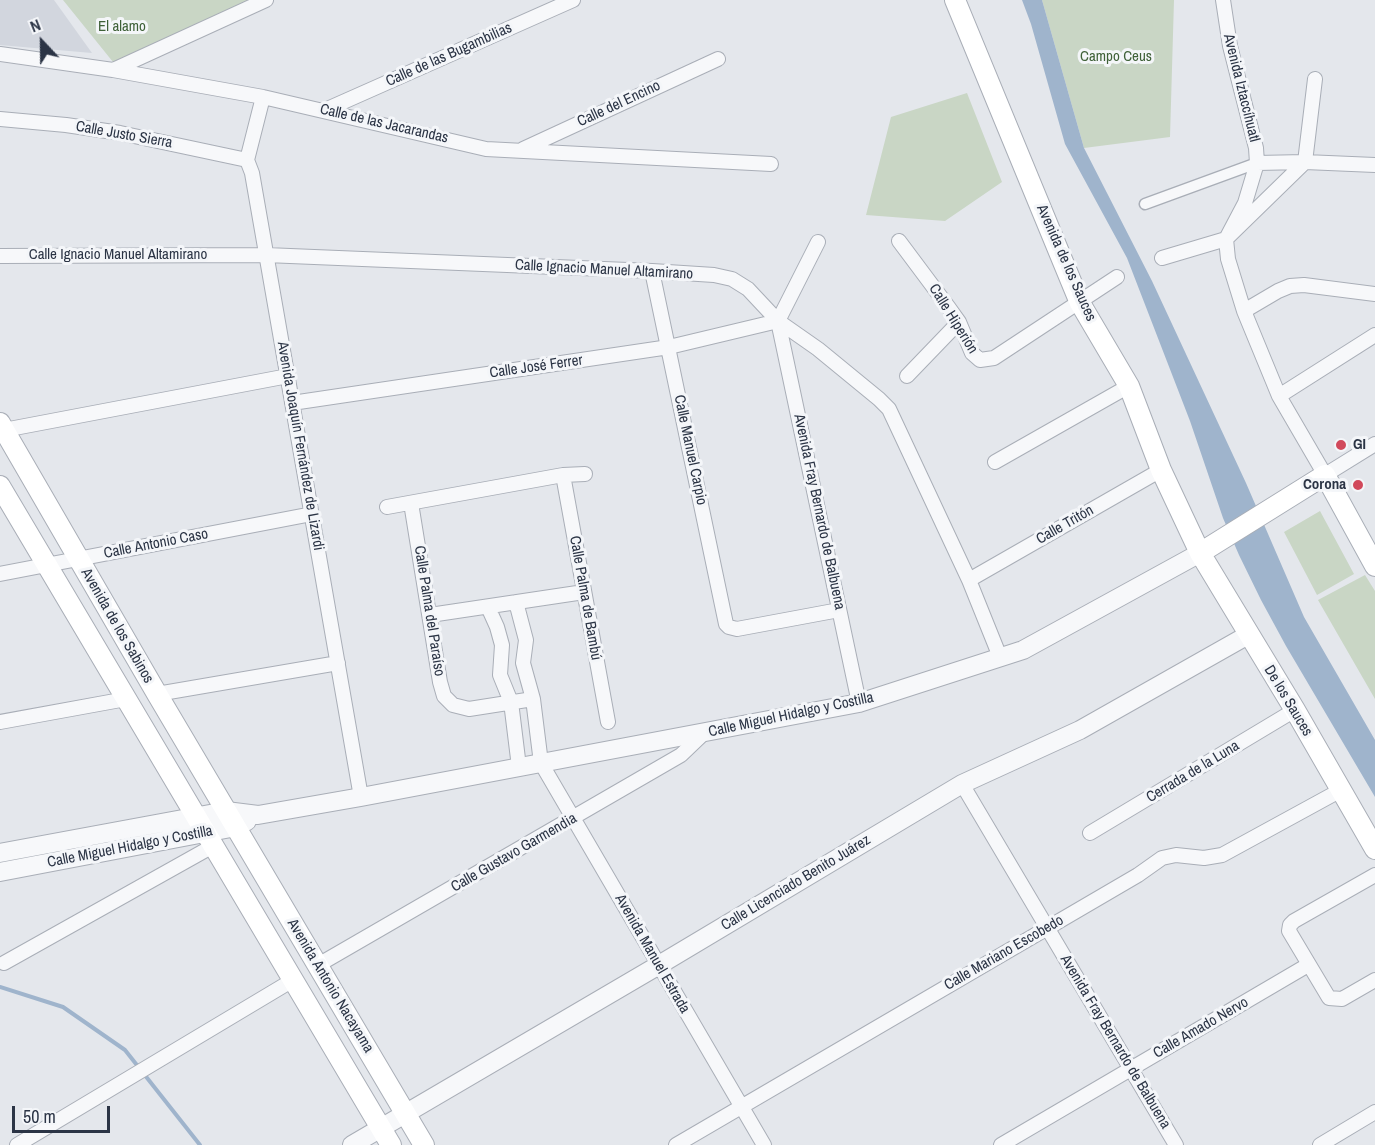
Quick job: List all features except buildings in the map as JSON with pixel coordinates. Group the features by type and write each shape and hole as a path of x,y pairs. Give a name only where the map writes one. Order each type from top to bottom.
{"main road":[{"name":"Avenida de los Sauces","path":"955,0 1080,303 1129,386 1161,470 1200,554"},
{"name":"Avenida de los Sabinos","path":"2,426 231,819"},
{"name":"Calle Miguel Hidalgo y Costilla","path":"1200,554 1325,475"},
{"path":"1325,475 1374,560"},
{"name":"Avenida de los Sabinos","path":"0,486 205,832"},
{"name":"De los Sauces","path":"1200,554 1375,849"},
{"name":"Avenida Antonio Nacayama","path":"231,819 424,1145"},
{"name":"Avenida Antonio Nacayama","path":"205,832 386,1136"}],"street":[{"path":"113,70 266,0"},
{"name":"Calle de las Bugambilias","path":"325,110 573,0"},
{"name":"Avenida Iztaccíhuatl","path":"1223,0 1230,45 1254,136 1257,163 1245,203 1226,239"},
{"name":"Calle de las Jacarandas","path":"0,54 113,70 263,97 486,149 771,164"},
{"name":"Calle del Encino","path":"521,150 718,59"},
{"path":"1162,258 1226,239 1305,162 1315,79"},
{"name":"Avenida Joaquín Fernández de Lizardi","path":"263,97 247,160 252,174 361,797"},
{"name":"Calle Justo Sierra","path":"0,119 66,125 109,132 247,160"},
{"path":"1145,204 1257,163 1305,162 1375,165"},
{"path":"1226,239 1227,259 1244,311 1279,396 1325,475"},
{"name":"Calle Hiperión","path":"899,241 959,322 974,355 980,360 988,360 1080,303"},
{"path":"778,321 818,242"},
{"name":"Calle Ignacio Manuel Altamirano","path":"0,256 266,255 652,271 714,275 732,279 756,297 778,321 827,356 889,409 969,580 1000,657"},
{"name":"Calle Manuel Carpio","path":"652,271 726,624 737,629 839,610"},
{"path":"1080,303 1117,277"},
{"path":"1244,311 1290,286 1304,285 1375,294"},
{"name":"Calle José Ferrer","path":"292,403 669,347 778,321"},
{"name":"Avenida Fray Bernardo de Balbuena","path":"778,321 859,703"},
{"path":"908,376 959,322"},
{"path":"1279,396 1375,335"},
{"path":"2,426 288,376"},
{"path":"995,462 1129,386"},
{"name":"Calle Miguel Hidalgo y Costilla","path":"1325,475 1375,444"},
{"name":"Calle Tritón","path":"969,580 1161,470"},
{"path":"387,507 562,475 585,474"},
{"name":"Calle Palma de Bambú","path":"562,475 608,722"},
{"name":"Calle Palma del Paraíso","path":"411,503 440,682 448,701 459,708 470,709 533,699"},
{"name":"Calle Antonio Caso","path":"0,574 312,514"},
{"name":"Calle Miguel Hidalgo y Costilla","path":"0,872 205,832 231,819 361,797 859,703 1023,650 1200,554"},
{"path":"430,615 584,592"},
{"path":"516,602 526,640 524,668 533,699 541,763"},
{"path":"488,607 502,645 500,675 511,702 519,767"},
{"name":"Calle Licenciado Benito Juárez","path":"352,1145 386,1136 405,1114 962,784 1080,730 1248,635"},
{"path":"157,694 338,663"},
{"path":"0,722 126,699"},
{"name":"Cerrada de la Luna","path":"1090,833 1295,711"},
{"name":"Calle Gustavo Garmendia","path":"318,965 681,755 704,733"},
{"name":"Avenida Manuel Estrada","path":"541,763 764,1145"},
{"name":"Avenida Fray Bernardo de Balbuena","path":"962,784 1176,1145"},
{"name":"Calle Mariano Escobedo","path":"676,1145 1138,875 1162,858 1176,855 1204,858 1222,855 1341,790"},
{"path":"4,963 205,832"},
{"name":"Calle Miguel Hidalgo y Costilla","path":"0,854 205,832"},
{"path":"1375,874 1290,925 1289,931 1329,998 1342,999 1375,980"},
{"name":"Calle Amado Nervo","path":"1001,1145 1308,965"},
{"path":"17,1145 293,980"},
{"path":"1320,1145 1375,1112"}],"shaded area":[{"path":"0,0 54,0 92,53 0,45"}],"green space":[{"name":"El alamo","path":"63,0 249,0 113,62"},
{"name":"Campo Ceus","path":"1042,0 1174,0 1170,137 1084,148"},
{"path":"967,93 1002,182 945,221 866,215 891,117"},
{"path":"1320,511 1354,574 1317,595 1284,532"},
{"path":"1365,575 1375,591 1375,699 1318,600"}],"water":[{"path":"1022,0 1042,0 1084,148 1152,281 1246,483 1304,617 1375,740 1375,797 1286,646 1239,555 1223,518 1190,421 1127,258 1065,144"}],"waterway":[{"path":"0,987 63,1007 125,1050 200,1145"}],"place":[{"name":"GI","path":"1341,445"},
{"name":"Corona","path":"1358,485"}]}
